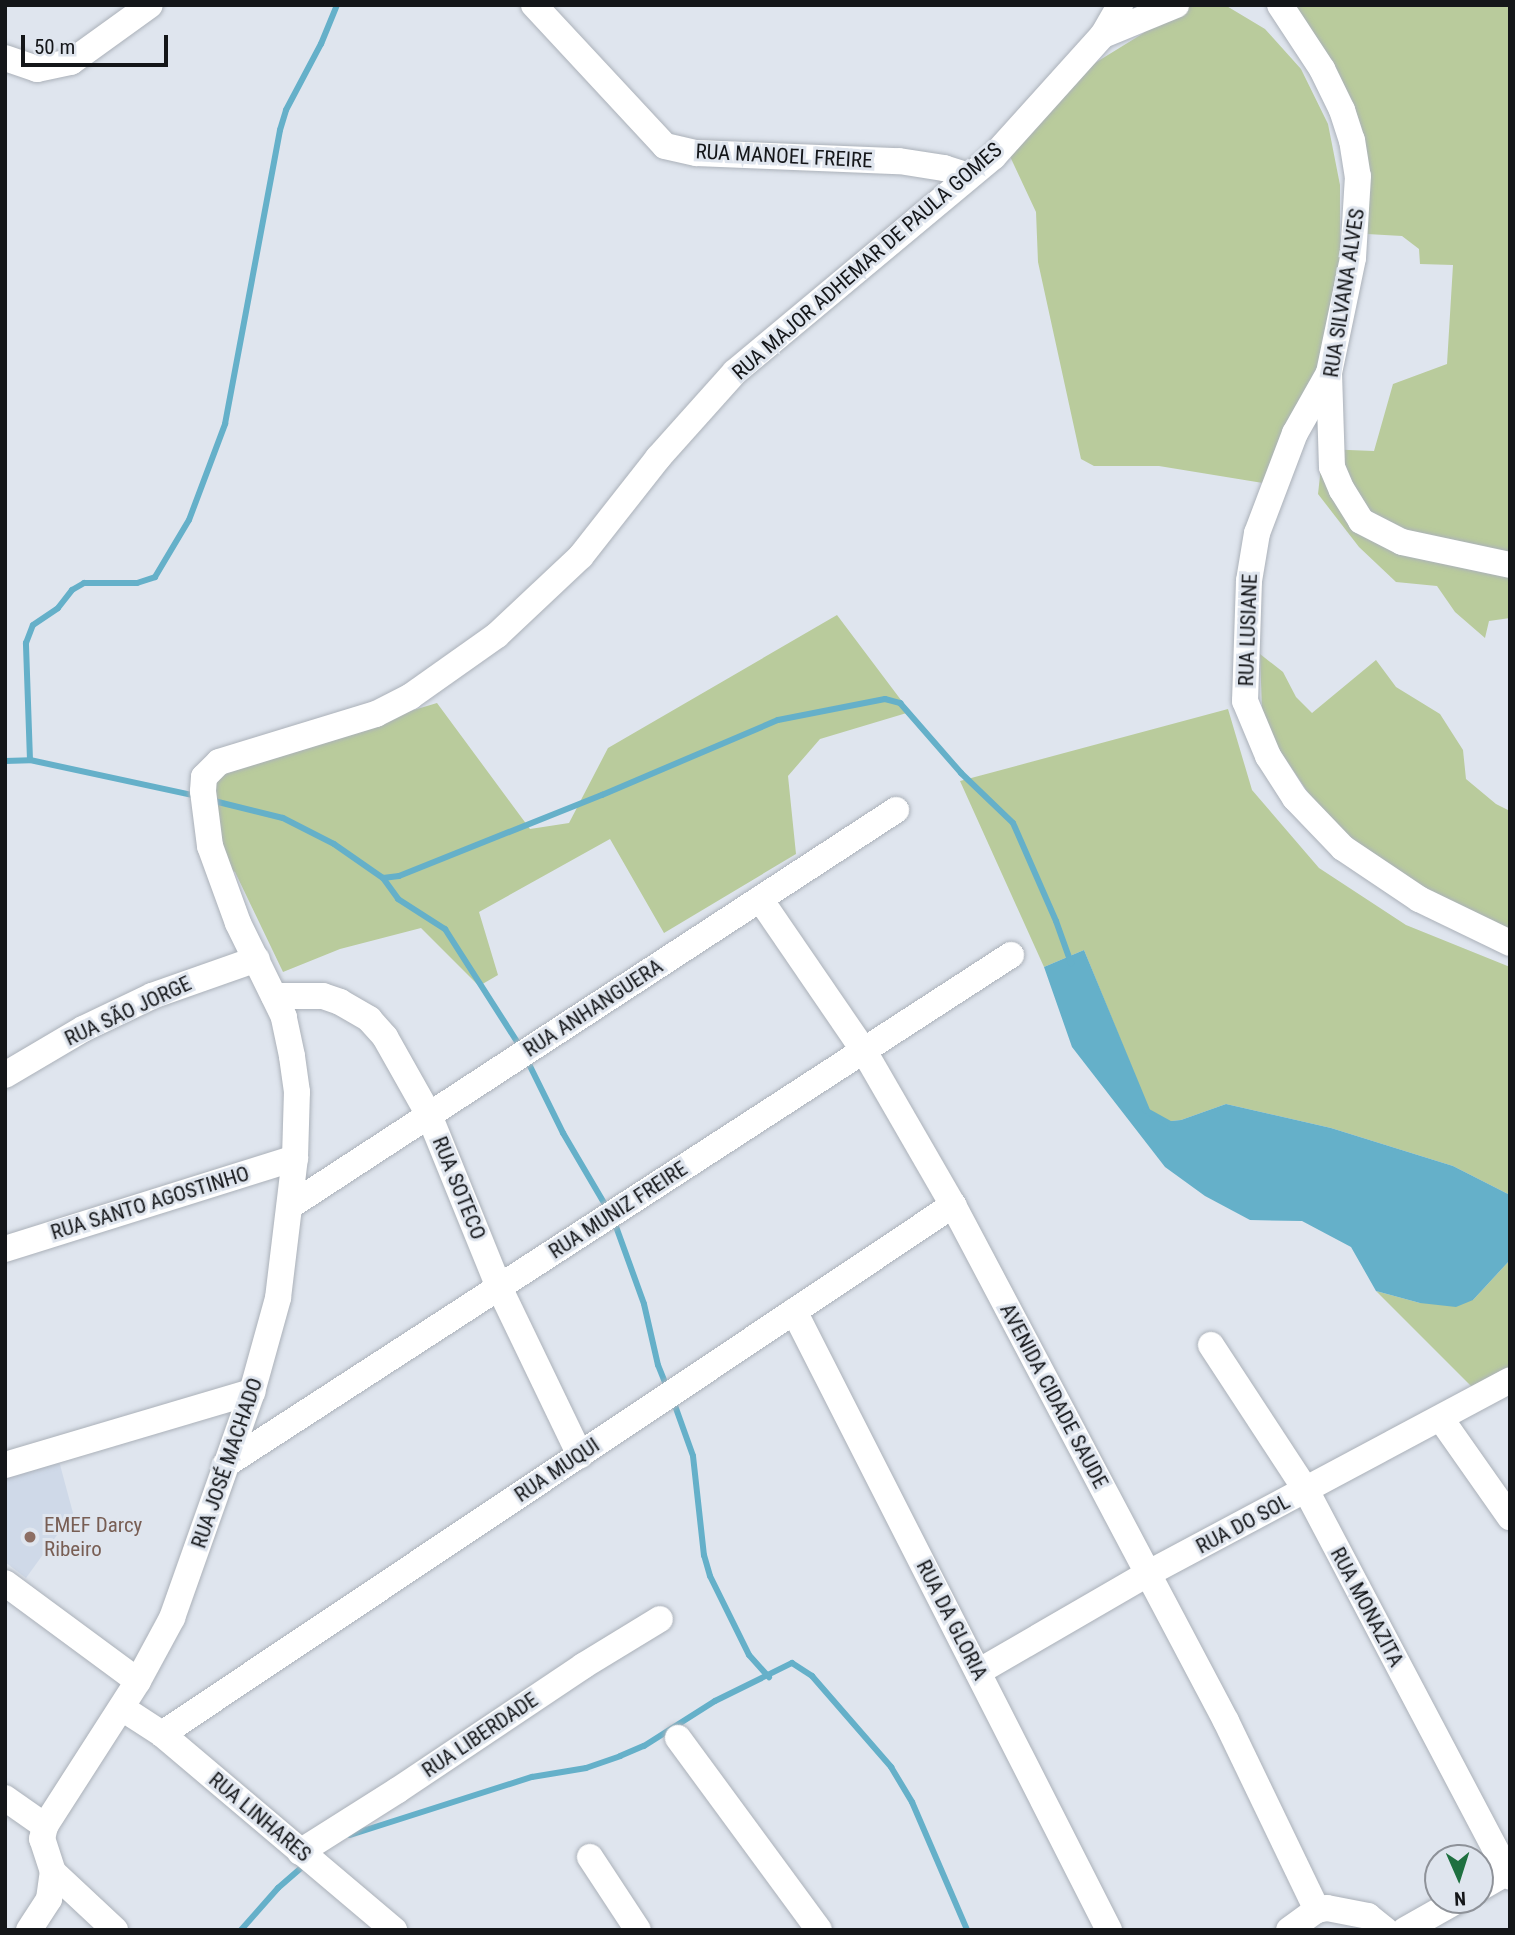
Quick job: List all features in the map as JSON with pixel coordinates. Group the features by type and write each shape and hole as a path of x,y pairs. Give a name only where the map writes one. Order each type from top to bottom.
{"street":[{"path":"5,58 37,69 71,62 149,5"},
{"name":"RUA MANOEL FREIRE","path":"534,5 665,146 696,153 899,161 944,168 968,176"},
{"name":"RUA MAJOR ADHEMAR DE PAULA GOMES","path":"203,791 204,777 219,762 376,714 411,696 497,635 581,556 658,458 735,372 993,157 1103,35 1120,5"},
{"name":"RUA MAJOR ADHEMAR DE PAULA GOMES","path":"1103,35 1176,5"},
{"name":"RUA SILVANA ALVES","path":"1280,5 1322,69 1342,110 1352,140 1358,176 1353,258 1329,373 1332,467 1361,521 1402,542 1510,565"},
{"name":"RUA LUSIANE","path":"1329,373 1295,433 1257,533 1249,581 1245,701 1268,756 1295,798 1343,848 1419,899 1510,943"},
{"name":"RUA JOSÉ MACHADO","path":"45,1826 138,1681 186,1585 252,1392 278,1298 295,1158 297,1092 284,1017 226,894 210,846 203,791"},
{"name":"RUA ANHANGUERA","path":"290,1206 896,810"},
{"name":"AVENIDA CIDADE SAUDE","path":"760,899 864,1051 953,1205 1226,1721 1317,1910"},
{"name":"RUA MUNIZ FREIRE","path":"225,1465 1011,956"},
{"name":"RUA SÃO JORGE","path":"5,1075 83,1029 152,996 257,959"},
{"name":"RUA SOTECO","path":"274,996 323,996 355,1009 369,1019 385,1037 429,1115 499,1287 580,1455"},
{"name":"RUA SANTO AGOSTINHO","path":"5,1249 295,1158"},
{"name":"RUA MUQUI","path":"162,1734 953,1205"},
{"name":"RUA DA GLORIA","path":"794,1311 1109,1930"},
{"name":"RUA MONAZITA","path":"1211,1345 1306,1490 1509,1874"},
{"name":"RUA DO SOL","path":"978,1672 1149,1573 1510,1380"},
{"path":"5,1465 252,1392"},
{"path":"1441,1419 1510,1517"},
{"path":"5,1583 138,1681"},
{"name":"RUA LIBERDADE","path":"300,1852 583,1666 660,1619"},
{"name":"RUA LINHARES","path":"122,1707 162,1734 394,1930"},
{"path":"678,1738 819,1930"},
{"path":"5,1798 45,1826 42,1839 53,1872 50,1899 29,1930"},
{"path":"590,1857 638,1930"},
{"path":"53,1872 115,1930"},
{"path":"1289,1930 1317,1910 1327,1908 1358,1913 1375,1920 1385,1930"},
{"path":"1405,1930 1433,1914"}],"shaded area":[{"name":"EMEF Darcy Ribeiro","path":"59,1461 73,1513 26,1578 5,1562 5,1478"}],"green space":[{"path":"1178,5 1225,5 1265,29 1301,69 1328,124 1340,185 1340,269 1325,347 1275,485 1159,466 1094,466 1081,459 1038,262 1036,212 1007,150 1095,63 1142,34"},
{"path":"1289,5 1510,5 1510,618 1489,621 1485,638 1455,612 1437,586 1396,582 1359,547 1318,494 1323,449 1374,451 1393,384 1447,364 1453,265 1420,264 1419,249 1402,236 1367,234 1364,170"},
{"path":"837,615 910,712 820,739 788,776 796,854 664,933 610,839 479,912 498,975 479,986 421,928 340,949 283,972 235,872 222,864 214,770 437,703 530,829 569,823 608,748"},
{"path":"1260,654 1283,672 1296,697 1312,713 1376,660 1396,687 1440,714 1463,750 1466,779 1496,804 1510,811 1510,932 1419,888 1332,828 1272,739 1262,710"},
{"path":"1228,709 1252,790 1319,868 1406,925 1510,967 1510,1195 1453,1166 1331,1128 1226,1104 1181,1120 1162,1122 1152,1117 1084,950 1044,967 960,781"},
{"path":"1510,1260 1510,1376 1478,1393 1376,1291 1420,1303 1473,1300"}],"water":[{"path":"1084,950 1153,1117 1162,1122 1181,1120 1226,1104 1331,1128 1453,1166 1510,1195 1510,1260 1473,1300 1456,1307 1420,1303 1376,1291 1351,1247 1302,1221 1250,1220 1205,1196 1165,1167 1072,1047 1044,967"}],"waterway":[{"path":"30,760 26,643 33,625 58,608 72,590 84,583 137,583 155,577 189,520 225,424 280,130 286,110 321,44 337,5"},
{"path":"383,878 399,876 602,795 778,720 885,699 900,703 961,773 1013,823 1056,921 1071,963"},
{"path":"5,761 30,760 196,796"},
{"path":"210,800 283,818 334,844 383,878 398,899 445,929 521,1048"},
{"path":"526,1058 563,1133 607,1208"},
{"path":"1145,1110 1172,1125"},
{"path":"614,1221 644,1304 658,1365 667,1387"},
{"path":"673,1400 693,1456 704,1555 710,1576 749,1655 769,1677"},
{"path":"350,1835 532,1777 586,1768 620,1756 644,1746 715,1701 792,1663 812,1676 891,1767 912,1802 967,1930"},
{"path":"241,1930 278,1888 306,1864"}],"place":[{"name":"EMEF Darcy Ribeiro","path":"30,1537"}]}
